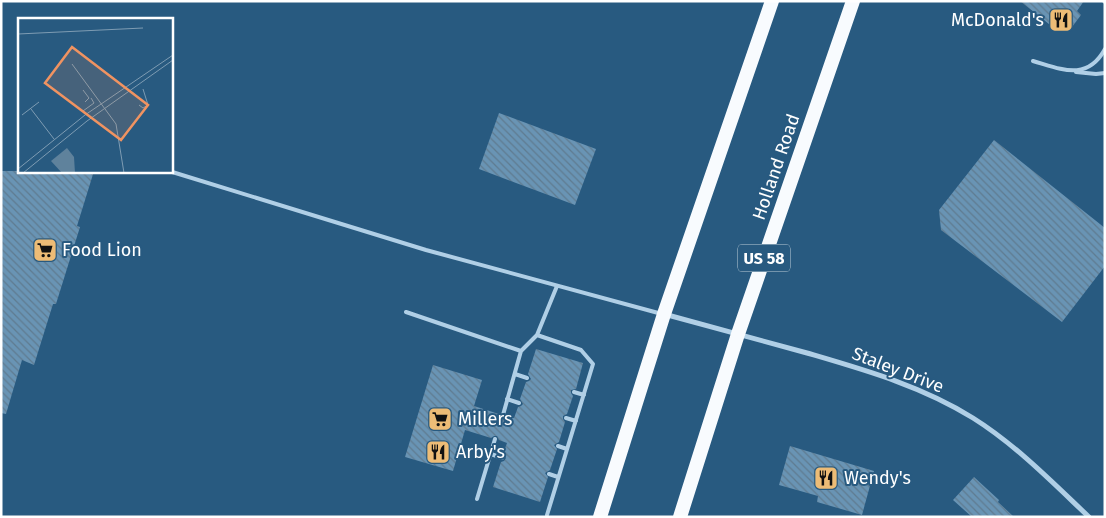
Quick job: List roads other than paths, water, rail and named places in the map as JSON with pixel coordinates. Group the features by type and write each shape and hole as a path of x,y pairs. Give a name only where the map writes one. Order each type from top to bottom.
{"highway":[{"path":"600,517 664,314 772,1"},
{"name":"Holland Road","path":"680,517 738,334 853,1"}],"street":[{"name":"Staley Drive","path":"664,314 867,370 909,385 943,401 1009,443 1089,517"}],"lane":[{"path":"1071,71 1088,68 1100,59 1105,49"},
{"path":"1032,61 1071,71 1096,74 1105,73"},
{"path":"172,172 426,250 664,314"},
{"path":"502,415 521,351 537,334 556,286"},
{"path":"406,312 521,351"},
{"path":"537,334 581,350 593,364 547,515"},
{"path":"515,374 527,378"},
{"path":"574,392 584,395"},
{"path":"507,399 519,403"},
{"path":"566,418 576,421"},
{"path":"477,498 495,439"},
{"path":"558,446 567,449"},
{"path":"491,454 502,458"},
{"path":"549,474 558,477"}],"place":[{"name":"McDonald's","path":"1061,20"},
{"name":"Food Lion","path":"45,250"},
{"name":"Millers","path":"440,419"},
{"name":"Arby's","path":"438,452"},
{"name":"Wendy's","path":"826,478"}]}
